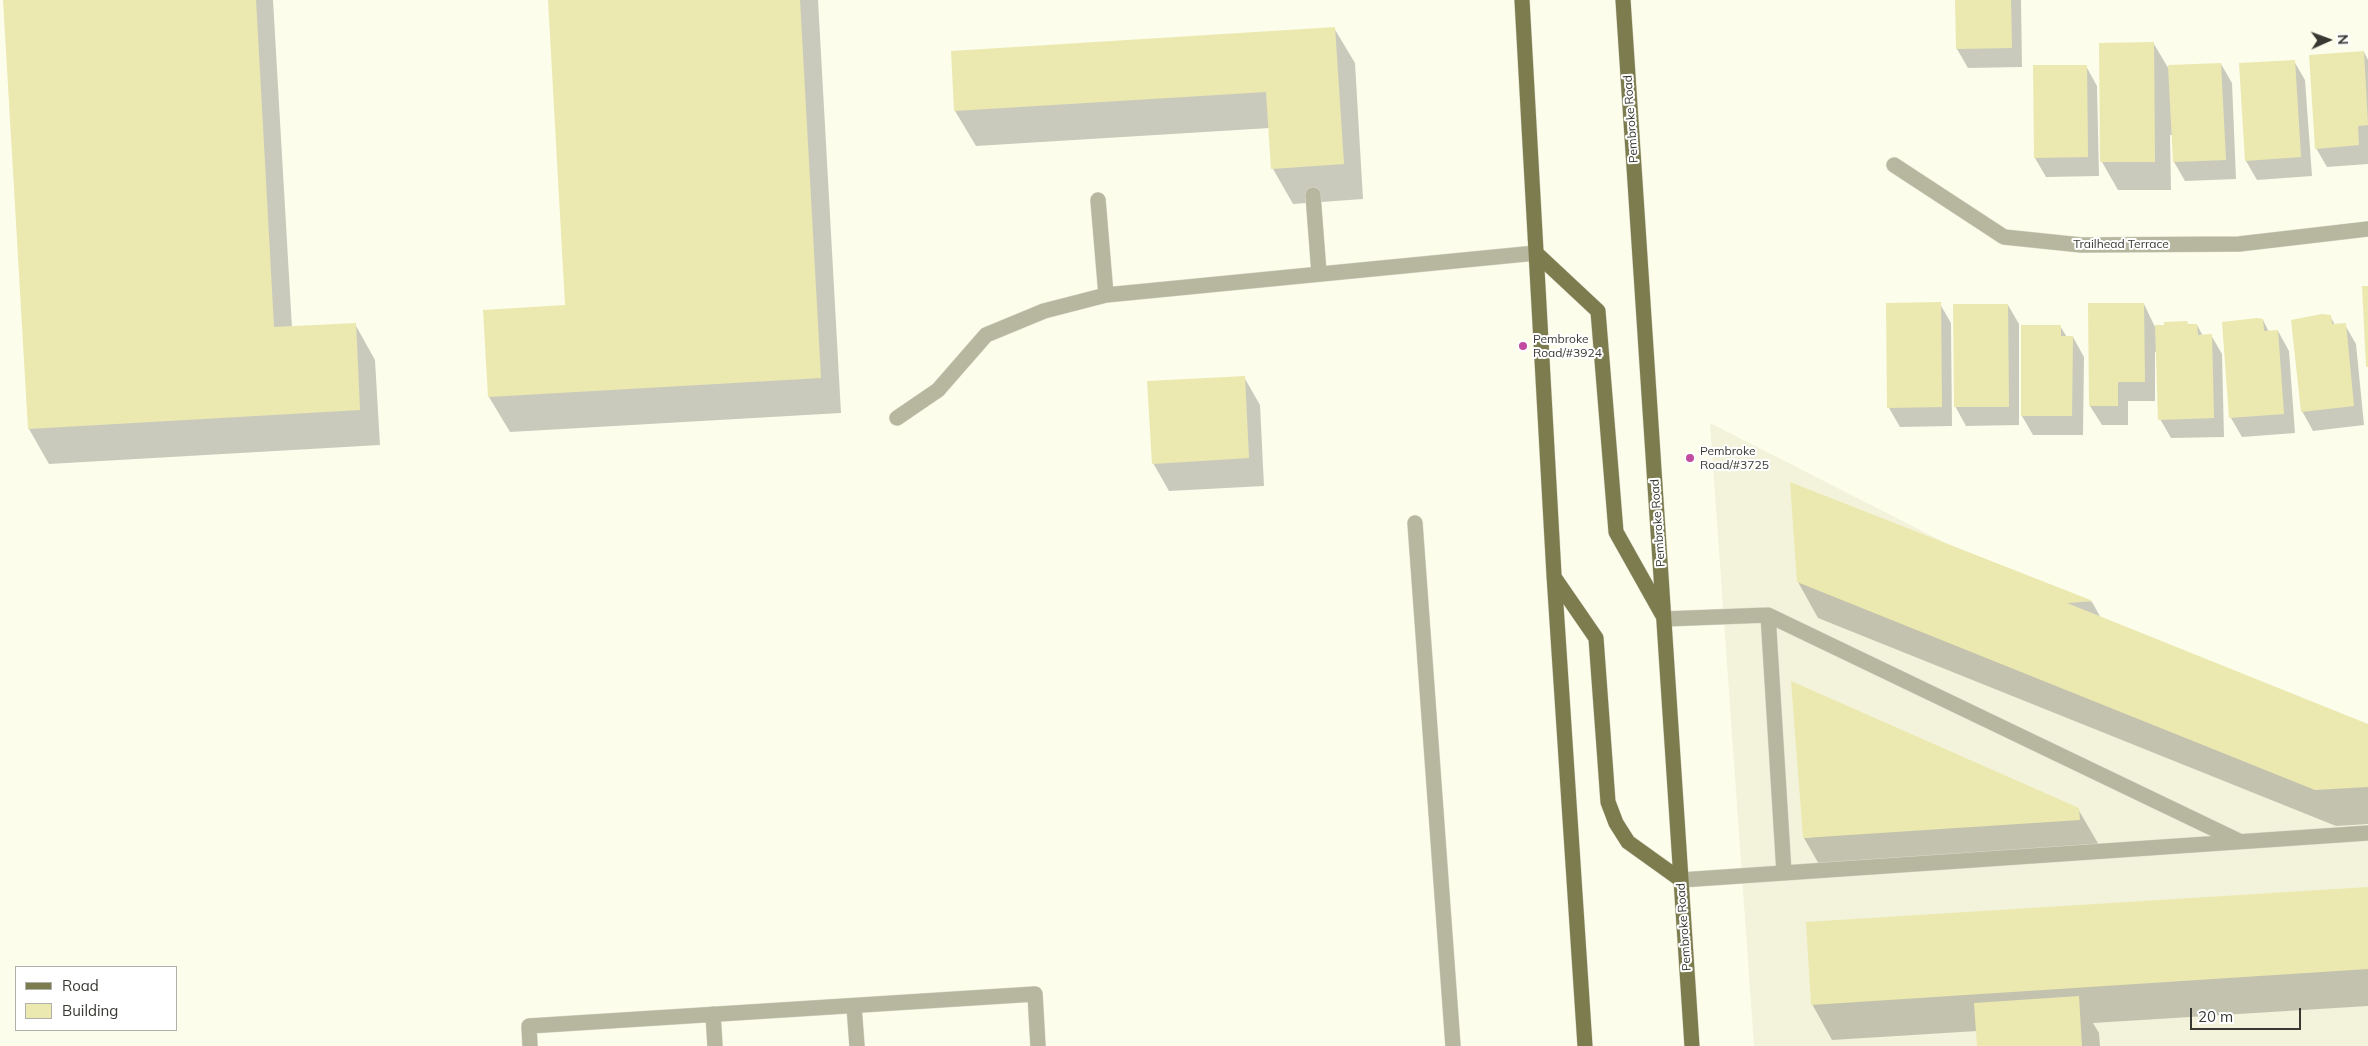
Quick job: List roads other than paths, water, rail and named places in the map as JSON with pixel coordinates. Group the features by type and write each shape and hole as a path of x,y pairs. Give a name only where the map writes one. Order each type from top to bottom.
{"main road":[{"path":"1522,0 1554,575 1585,1046"},
{"name":"Pembroke Road","path":"1623,0 1692,1046"},
{"path":"1536,253 1598,311 1616,532 1664,619"},
{"path":"1554,575 1596,638 1608,802 1616,823 1628,842 1681,880"}],"street":[{"name":"Trailhead Terrace","path":"1894,165 2004,236 2081,246 2239,244 2368,228"},
{"path":"1313,195 1318,273"},
{"path":"1098,200 1106,294"},
{"path":"897,418 938,390 986,335 1044,310 1106,294 1536,253"},
{"path":"1415,523 1453,1046"},
{"path":"1664,619 1768,615 2240,842"},
{"path":"1768,615 1784,873"},
{"path":"1681,880 2368,833"},
{"path":"530,1046 528,1026 1035,994 1038,1046"},
{"path":"854,1006 857,1046"},
{"path":"713,1014 715,1046"}],"place":[{"name":"Pembroke Road/#3924","path":"1523,346"},
{"name":"Pembroke Road/#3725","path":"1690,458"}]}
